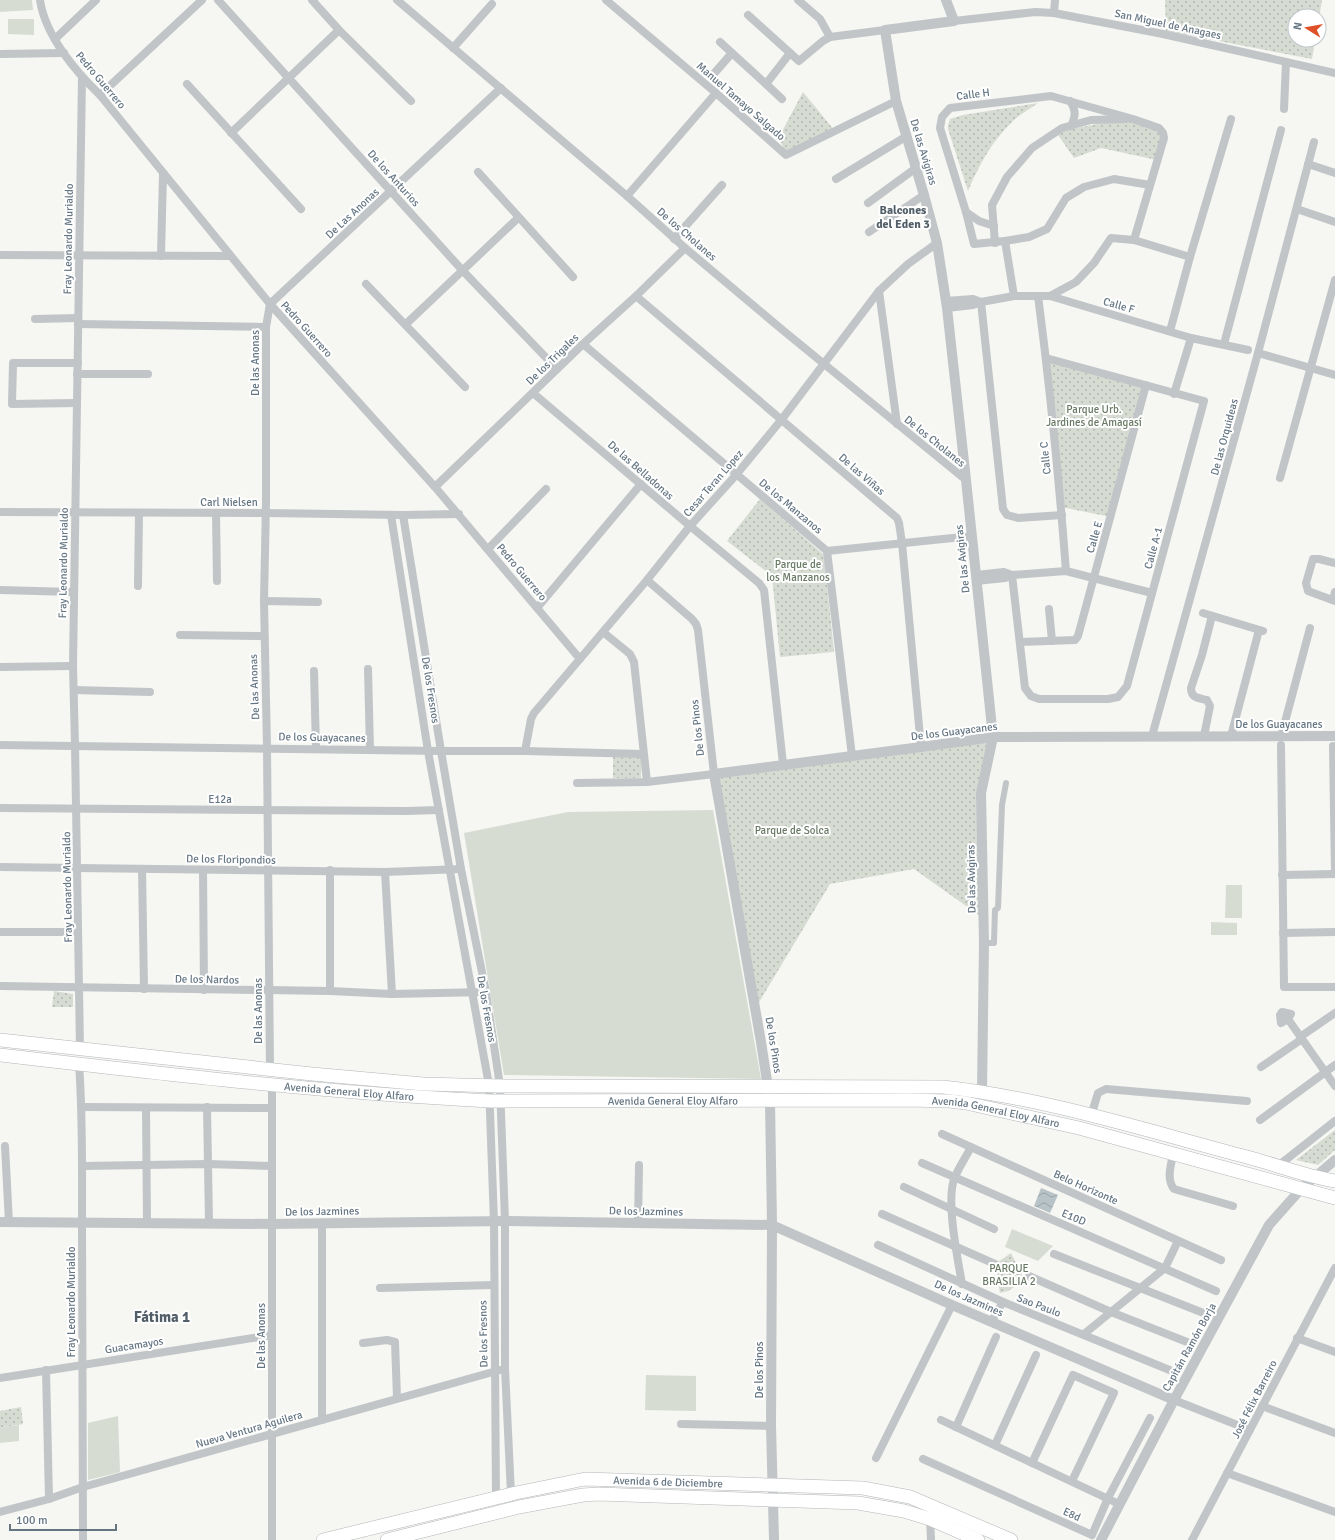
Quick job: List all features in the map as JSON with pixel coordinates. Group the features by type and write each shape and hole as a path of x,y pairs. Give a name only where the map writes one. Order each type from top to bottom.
{"main road":[{"name":"Avenida General Eloy Alfaro","path":"0,1040 270,1070 423,1084 494,1086 943,1087 982,1091 1092,1116 1278,1166 1315,1178 1335,1181"},
{"name":"Avenida General Eloy Alfaro","path":"0,1055 308,1089 442,1099 495,1101 909,1100 966,1103 1079,1128 1268,1178 1335,1198"},
{"name":"Avenida 6 de Diciembre","path":"323,1540 511,1494 585,1479 863,1488 897,1493 935,1507 1010,1540"},
{"name":"Avenida 6 de Diciembre","path":"387,1540 497,1512 583,1495 858,1503 892,1508 930,1519 978,1540"}],"street":[{"name":"Pedro Guerrero","path":"40,0 41,10 45,21 64,53 82,77 100,95 270,304 459,514 580,659"},
{"path":"55,39 96,0"},
{"path":"100,95 202,0"},
{"name":"De los Anturios","path":"218,0 463,271 557,369"},
{"path":"312,0 339,30 411,101"},
{"name":"De los Cholanes","path":"397,0 406,3 453,48 627,196 674,239 896,424 966,480"},
{"name":"Manuel Tamayo Salgado","path":"606,0 716,92 786,155 896,101"},
{"path":"748,15 797,60 802,60 823,41 830,37 820,19 798,0"},
{"path":"946,0 954,21"},
{"path":"1054,13 1055,0"},
{"path":"453,48 492,4"},
{"name":"San Miguel de Anagaes","path":"830,37 1035,12 1054,13 1163,34 1335,73"},
{"path":"231,133 339,30"},
{"name":"De las Avigiras","path":"885,30 896,101 937,243 946,305 966,480 992,737 980,793 984,943 982,1091"},
{"path":"720,42 782,99"},
{"path":"0,54 64,53"},
{"path":"711,77 732,53"},
{"path":"766,84 790,53"},
{"path":"1284,109 1286,62"},
{"name":"Fray Leonardo Murialdo","path":"80,1049 73,666 82,77"},
{"path":"187,84 301,209"},
{"name":"De Las Anonas","path":"270,304 501,88"},
{"path":"627,196 716,92"},
{"name":"Calle H","path":"995,243 974,244 966,212 940,128 940,122 944,113 950,108 1051,96 1070,100 1159,128 1163,133 1164,138 1150,185"},
{"path":"1070,100 1075,109 1075,119 1071,126"},
{"path":"1170,331 1231,118"},
{"path":"1133,119 1091,120 1062,128 1032,148 1007,177 992,205 995,243 1029,237 1047,229 1066,198 1084,187 1114,179 1150,185 1134,240"},
{"path":"1224,344 1282,130"},
{"path":"836,179 907,136"},
{"name":"De las Orquideas","path":"1152,736 1258,353 1314,142"},
{"path":"1308,164 1335,173"},
{"path":"868,203 916,168"},
{"path":"478,172 518,218 573,276"},
{"path":"161,256 163,174"},
{"path":"674,239 722,185"},
{"path":"868,232 924,195"},
{"path":"1297,209 1335,222"},
{"path":"966,212 979,221 994,226"},
{"path":"406,324 518,218"},
{"path":"1050,296 1076,282 1094,263 1111,238 1134,240 1190,257"},
{"path":"1005,241 1014,296"},
{"name":"Cesar Teran Lopez","path":"526,751 531,719 534,713 647,580 690,526 736,475 782,419 879,291 908,264 937,243"},
{"name":"De los Trigales","path":"435,487 685,248"},
{"path":"0,255 230,256"},
{"path":"1280,478 1312,369 1335,280"},
{"path":"366,284 406,324 465,388"},
{"path":"879,291 896,424"},
{"name":"De las Viñas","path":"636,296 782,419 896,518 899,523 902,543 921,747"},
{"name":"Calle F","path":"946,305 973,305 981,302 1014,296 1050,296 1191,338 1248,350"},
{"name":"Calle C","path":"1038,296 1062,515 1066,571"},
{"path":"981,302 1003,509 1007,514 1018,518 1062,515"},
{"name":"De las Anonas","path":"270,304 266,326 266,513 264,601 268,810 270,1070"},
{"path":"35,318 78,321 266,326"},
{"path":"1046,358 1174,394 1191,338"},
{"name":"De los Manzanos","path":"583,344 827,551"},
{"path":"1258,353 1335,375"},
{"path":"76,403 12,404 13,363 78,363"},
{"path":"77,374 148,374"},
{"name":"Calle E","path":"1020,642 1077,639 1146,385"},
{"name":"De las Belladonas","path":"533,393 755,580 764,590 783,764"},
{"name":"Calle A-1","path":"1020,642 1025,688 1031,696 1039,699 1118,698 1127,686 1204,402 1174,394"},
{"path":"537,608 640,484"},
{"path":"488,549 546,489"},
{"name":"Carl Nielsen","path":"0,512 392,515 459,514"},
{"path":"138,513 138,586"},
{"path":"216,513 217,581"},
{"name":"De los Fresnos","path":"392,515 428,751 472,993 494,1086"},
{"name":"De los Fresnos","path":"403,515 432,700 461,868 486,992 505,1221 505,1369 512,1509"},
{"path":"852,756 827,551 972,536"},
{"path":"1334,598 1308,591 1306,583 1313,560 1319,559 1335,563"},
{"path":"976,578 1005,578 1012,575 1066,571 1094,577 1152,594"},
{"path":"1012,575 1020,642"},
{"name":"De los Pinos","path":"647,580 692,619 698,630 714,774 770,1101 772,1225 771,1426 774,1540"},
{"path":"0,590 74,592"},
{"path":"264,601 318,602"},
{"path":"1049,609 1052,641"},
{"path":"1203,613 1261,631 1231,736"},
{"path":"1204,736 1210,706 1207,700 1193,696 1191,694 1191,688 1202,655 1212,616"},
{"path":"409,628 421,626"},
{"path":"1310,628 1281,741 1284,987 1335,987"},
{"path":"603,632 630,654 634,662 647,782"},
{"path":"180,635 264,636"},
{"path":"0,667 73,666"},
{"path":"368,669 370,750"},
{"path":"314,671 316,749"},
{"path":"74,690 150,692"},
{"path":"421,702 432,700"},
{"name":"De los Guayacanes","path":"577,782 647,782 992,737 1231,736 1281,741 1334,741"},
{"path":"1282,875 1335,874 1334,741"},
{"name":"De los Guayacanes","path":"0,745 526,751 643,754"},
{"path":"984,943 994,943 995,910 998,909 1002,804 1006,783"},
{"name":"E12a","path":"0,808 439,810"},
{"name":"De los Floripondios","path":"0,868 330,870 385,872 461,868"},
{"path":"142,869 144,989"},
{"path":"204,870 204,990"},
{"path":"330,870 330,991"},
{"path":"385,872 392,994"},
{"path":"0,932 78,932"},
{"path":"1283,933 1335,932"},
{"name":"De los Nardos","path":"0,986 330,991 392,994 486,992"},
{"path":"1261,1067 1335,1013"},
{"path":"1288,1019 1335,1086"},
{"name":"Fray Leonardo Murialdo","path":"79,1064 82,1107 83,1166 83,1540"},
{"path":"1260,1120 1335,1065"},
{"name":"De las Anonas","path":"272,1085 272,1540"},
{"path":"1092,1116 1098,1094 1106,1090 1248,1101"},
{"name":"De los Fresnos","path":"495,1101 494,1285 497,1512"},
{"path":"82,1107 272,1108"},
{"path":"207,1107 209,1223"},
{"path":"146,1108 147,1223"},
{"path":"1278,1166 1335,1121"},
{"name":"Belo Horizonte","path":"942,1134 1221,1260"},
{"path":"5,1146 5,1222"},
{"path":"962,1284 952,1210 952,1192 954,1177 972,1147"},
{"path":"1173,1154 1169,1179 1170,1184 1174,1189 1233,1206"},
{"name":"Capitán Ramón Borja","path":"1101,1540 1174,1400 1269,1225 1301,1189 1335,1160"},
{"name":"E10D","path":"922,1163 1216,1291"},
{"path":"83,1166 208,1164 272,1166"},
{"path":"638,1223 639,1165"},
{"path":"904,1187 994,1229"},
{"path":"882,1214 956,1245 995,1264"},
{"name":"De los Jazmines","path":"5,1222 272,1224 505,1221 772,1225 992,1322 1174,1400 1250,1430"},
{"path":"322,1223 322,1420"},
{"path":"1084,1334 1165,1268 1178,1241"},
{"name":"Sao Paulo","path":"878,1245 1003,1302 1172,1371"},
{"path":"1054,1254 1206,1314"},
{"name":"José Félix Barreiro","path":"1192,1540 1297,1338 1334,1271"},
{"path":"1029,1276 1111,1312 1187,1342"},
{"path":"380,1288 494,1285"},
{"path":"992,1322 1003,1302"},
{"path":"876,1458 952,1304"},
{"name":"Guacamayos","path":"0,1378 272,1335"},
{"path":"956,1427 996,1337"},
{"path":"1297,1338 1335,1352"},
{"path":"363,1343 387,1340 395,1342 397,1398"},
{"path":"995,1445 1036,1355"},
{"name":"Nueva Ventura Aguilera","path":"0,1512 397,1398 505,1369"},
{"path":"46,1370 49,1499"},
{"path":"1032,1463 1073,1375 1114,1393 1072,1481"},
{"path":"1262,1406 1335,1433"},
{"name":"E8d","path":"923,1459 1092,1536 1108,1498 1150,1418"},
{"path":"941,1420 1119,1504"},
{"path":"682,1424 771,1426"},
{"path":"1227,1473 1335,1512"},
{"path":"930,1519 932,1540"}],"green space":[{"path":"0,0 32,0 33,10 0,12"},
{"path":"1165,0 1322,0 1321,8 1287,8 1287,48 1314,48 1312,59 1166,31"},
{"path":"8,19 34,19 34,35 8,34"},
{"path":"803,92 835,131 786,155 779,137"},
{"path":"1038,103 1016,118 992,145 968,191 948,129 950,119 963,115"},
{"path":"1133,117 1153,122 1163,137 1157,160 1101,148 1074,158 1056,132"},
{"name":"Parque Urb. Jardines de Amagasí","path":"1046,358 1146,385 1111,517 1061,507"},
{"name":"Parque de los Manzanos","path":"760,499 824,555 834,652 780,657 772,576 727,541"},
{"name":"Parque de Solca","path":"993,737 981,793 983,918 914,869 830,884 755,1009 714,774"},
{"path":"613,757 641,757 641,778 613,778"},
{"path":"713,810 761,1079 504,1075 464,833 568,812"},
{"path":"1226,885 1242,885 1242,918 1225,918"},
{"path":"1211,922 1237,923 1237,935 1211,935"},
{"path":"54,991 73,994 73,1007 52,1007"},
{"path":"1335,1130 1335,1150 1318,1165 1296,1160"},
{"path":"1012,1229 1053,1246 1038,1261 1005,1247"},
{"name":"PARQUE BRASILIA 2","path":"1011,1253 1025,1280 1008,1291 1000,1293 995,1264"},
{"path":"646,1375 696,1376 696,1411 645,1410"},
{"path":"21,1407 23,1424 0,1428 0,1411"},
{"path":"118,1416 120,1472 88,1480 88,1423"},
{"path":"19,1425 19,1441 0,1443 0,1428"}],"water":[{"path":"1041,1188 1058,1195 1050,1213 1034,1206"}],"district":[{"name":"Balcones del Eden 3","path":"903,217"},
{"name":"Fátima 1","path":"162,1317"}]}
